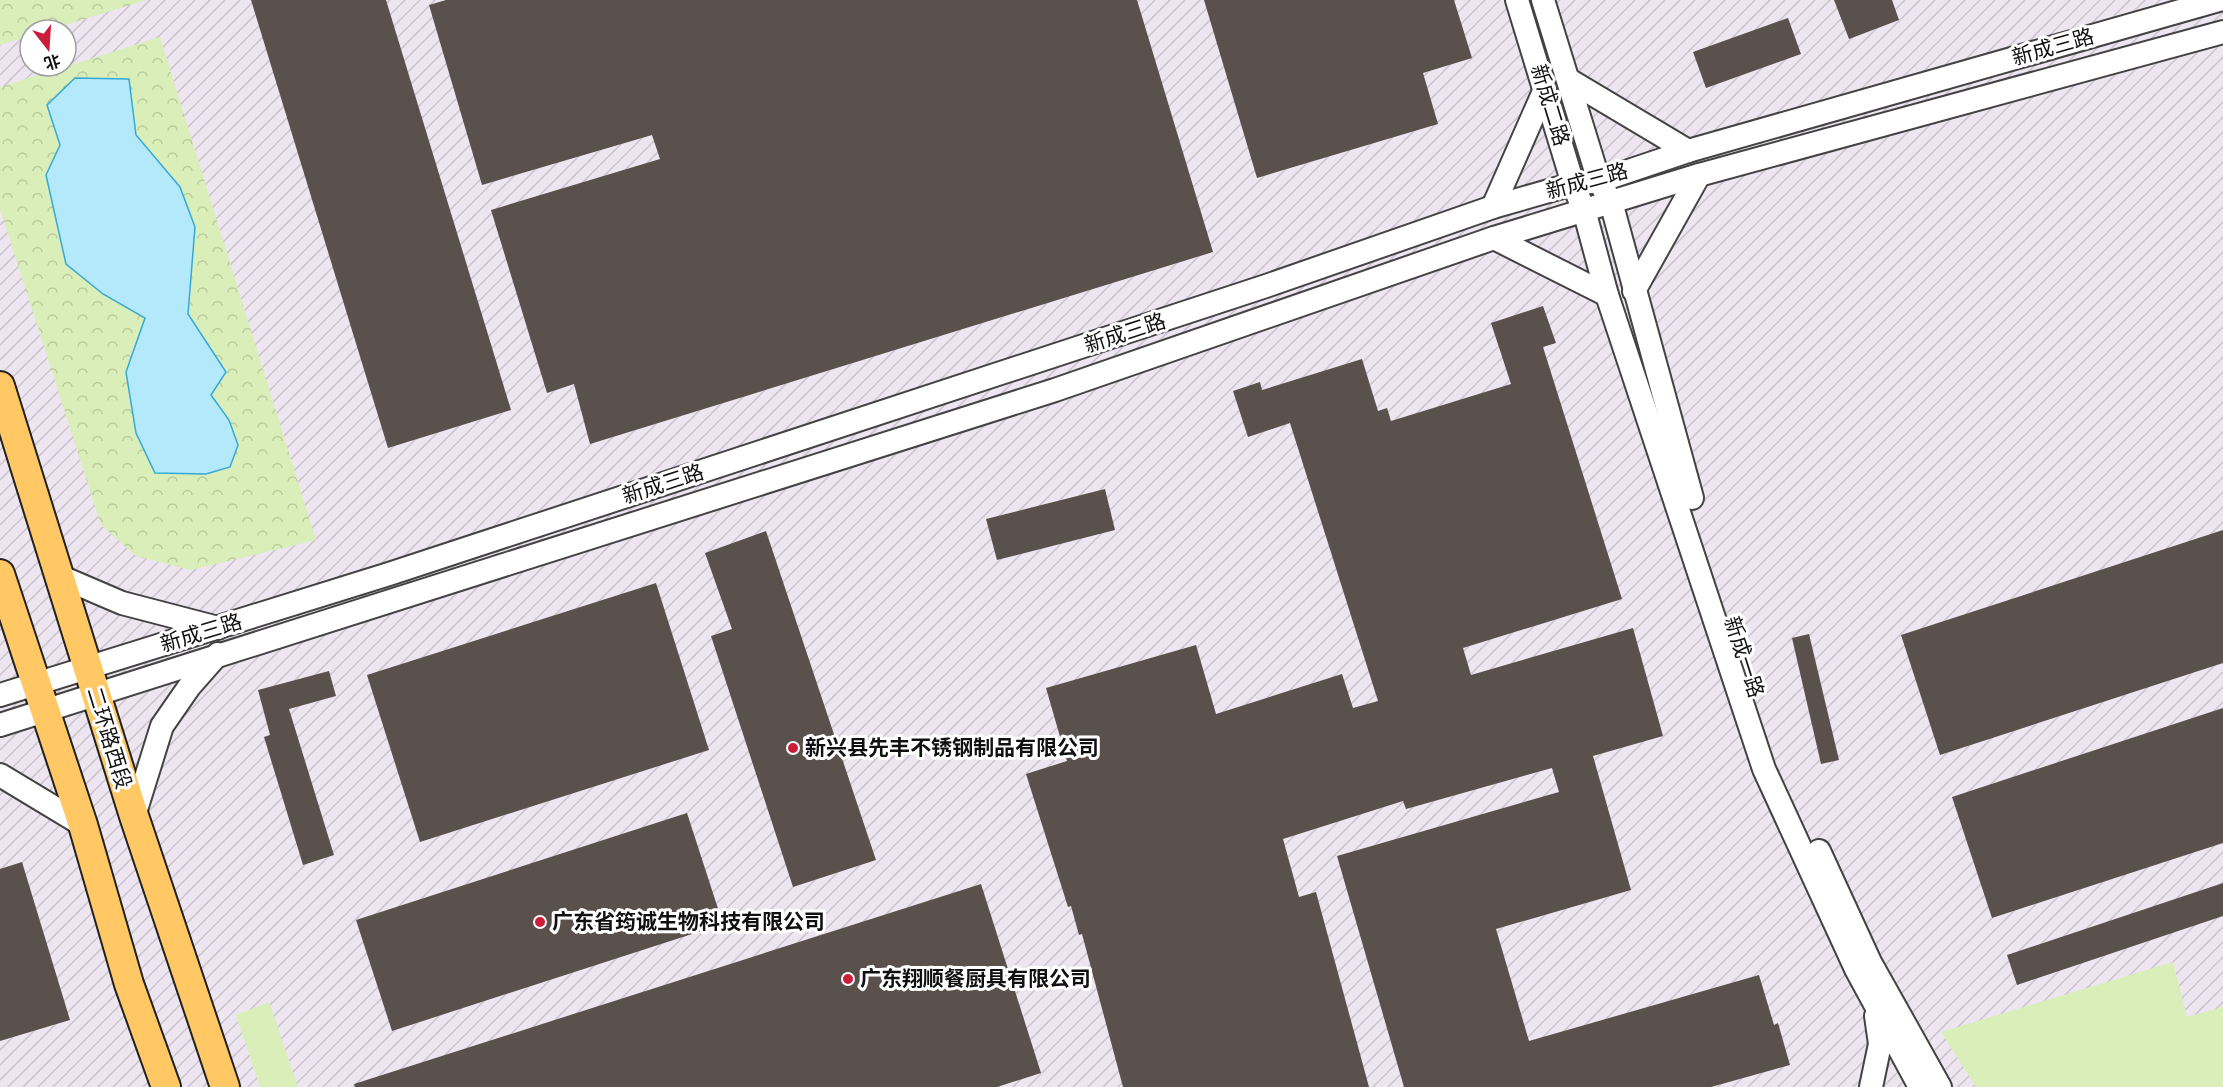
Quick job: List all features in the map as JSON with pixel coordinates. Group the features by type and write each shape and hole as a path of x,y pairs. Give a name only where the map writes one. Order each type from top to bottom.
{"main road":[{"name":"二环路西段","path":"0,386 134,816 225,1087"},
{"path":"1,579 83,825 129,984 166,1087"}],"street":[{"name":"新成二路","path":"1517,0 1573,184 1584,210"},
{"name":"新成二路","path":"1543,0 1599,180 1611,202"},
{"name":"新成三路","path":"92,681 219,628 1266,286 1494,207 1573,184 1599,180 1688,151 2219,0"},
{"name":"新成三路","path":"41,697 92,681 219,653 1055,390 1494,238 1584,210 1699,175 2223,32"},
{"path":"1569,80 1688,151"},
{"path":"1494,207 1545,89"},
{"path":"1634,291 1699,175"},
{"name":"新成一路","path":"1611,202 1684,475 1779,764 1870,962 1940,1087"},
{"name":"新成一路","path":"1584,210 1607,295 1764,769 1874,1003 1920,1087"},
{"path":"1494,238 1607,295"},
{"path":"59,576 122,603 219,628"},
{"path":"134,816 162,726 189,687 219,653"},
{"path":"0,695 41,697"},
{"path":"0,724 41,697"},
{"path":"0,775 83,825"},
{"path":"1871,1087 1880,1044 1874,1003"}],"shaded area":[{"path":"0,0 2223,0 2223,1087 0,1087"}],"green space":[{"path":"0,0 146,0 78,21 78,18 18,18 18,40 0,45"},
{"path":"160,37 316,540 191,570 136,556 101,525 0,209 0,87 29,78 78,78 78,63"},
{"path":"2173,962 2187,1017 2223,1007 2223,1087 1976,1087 1941,1032"},
{"path":"269,1002 298,1087 260,1087 236,1015"}],"water":[{"path":"75,78 129,79 136,135 180,187 195,227 188,314 226,372 211,395 229,420 238,445 230,467 206,474 155,473 136,433 126,372 145,318 103,294 66,264 46,175 60,145 47,105"}],"building":[{"path":"251,0 386,0 511,410 388,448"},
{"path":"446,0 1137,0 1213,252 590,444 574,384 547,393 491,210 660,159 652,135 482,185 429,5"},
{"path":"1204,0 1454,0 1472,58 1423,73 1438,124 1257,178"},
{"path":"1834,0 1892,0 1899,20 1849,39"},
{"path":"1788,18 1801,54 1706,88 1693,52"},
{"path":"1543,306 1556,343 1543,347 1622,599 1463,648 1471,675 1633,628 1663,736 1593,756 1631,890 1496,929 1529,1041 1759,975 1774,1025 1778,1023 1790,1065 1711,1087 1404,1087 1337,856 1559,792 1552,768 1406,809 1403,801 1283,839 1299,897 1316,892 1369,1087 1123,1087 1082,934 1079,935 1071,906 1068,907 1026,774 1067,761 1046,688 1196,645 1216,714 1342,674 1353,708 1378,701 1290,423 1248,437 1233,391 1260,382 1262,390 1362,359 1378,411 1387,408 1391,421 1511,384 1491,323"},
{"path":"1105,489 1115,530 997,560 986,519"},
{"path":"2223,530 2223,663 1940,755 1901,635"},
{"name":"新兴县先丰不锈钢制品有限公司","path":"766,531 876,860 793,887 711,636 732,629 705,553"},
{"path":"656,583 709,750 420,842 367,675"},
{"path":"1809,634 1839,760 1821,764 1792,638"},
{"path":"329,671 336,696 289,709 334,855 303,865 264,737 270,735 258,690"},
{"path":"2223,708 2223,843 1992,918 1952,797"},
{"name":"广东省筠诚生物科技有限公司","path":"687,813 723,924 392,1031 356,920"},
{"path":"22,862 70,1020 0,1041 0,869"},
{"path":"2223,883 2223,916 2017,985 2007,955"},
{"name":"广东翔顺餐厨具有限公司","path":"981,884 1041,1073 997,1087 355,1087 354,1084"}],"place":[{"name":"新兴县先丰不锈钢制品有限公司","path":"793,748"},
{"name":"广东省筠诚生物科技有限公司","path":"540,922"},
{"name":"广东翔顺餐厨具有限公司","path":"848,979"}]}
